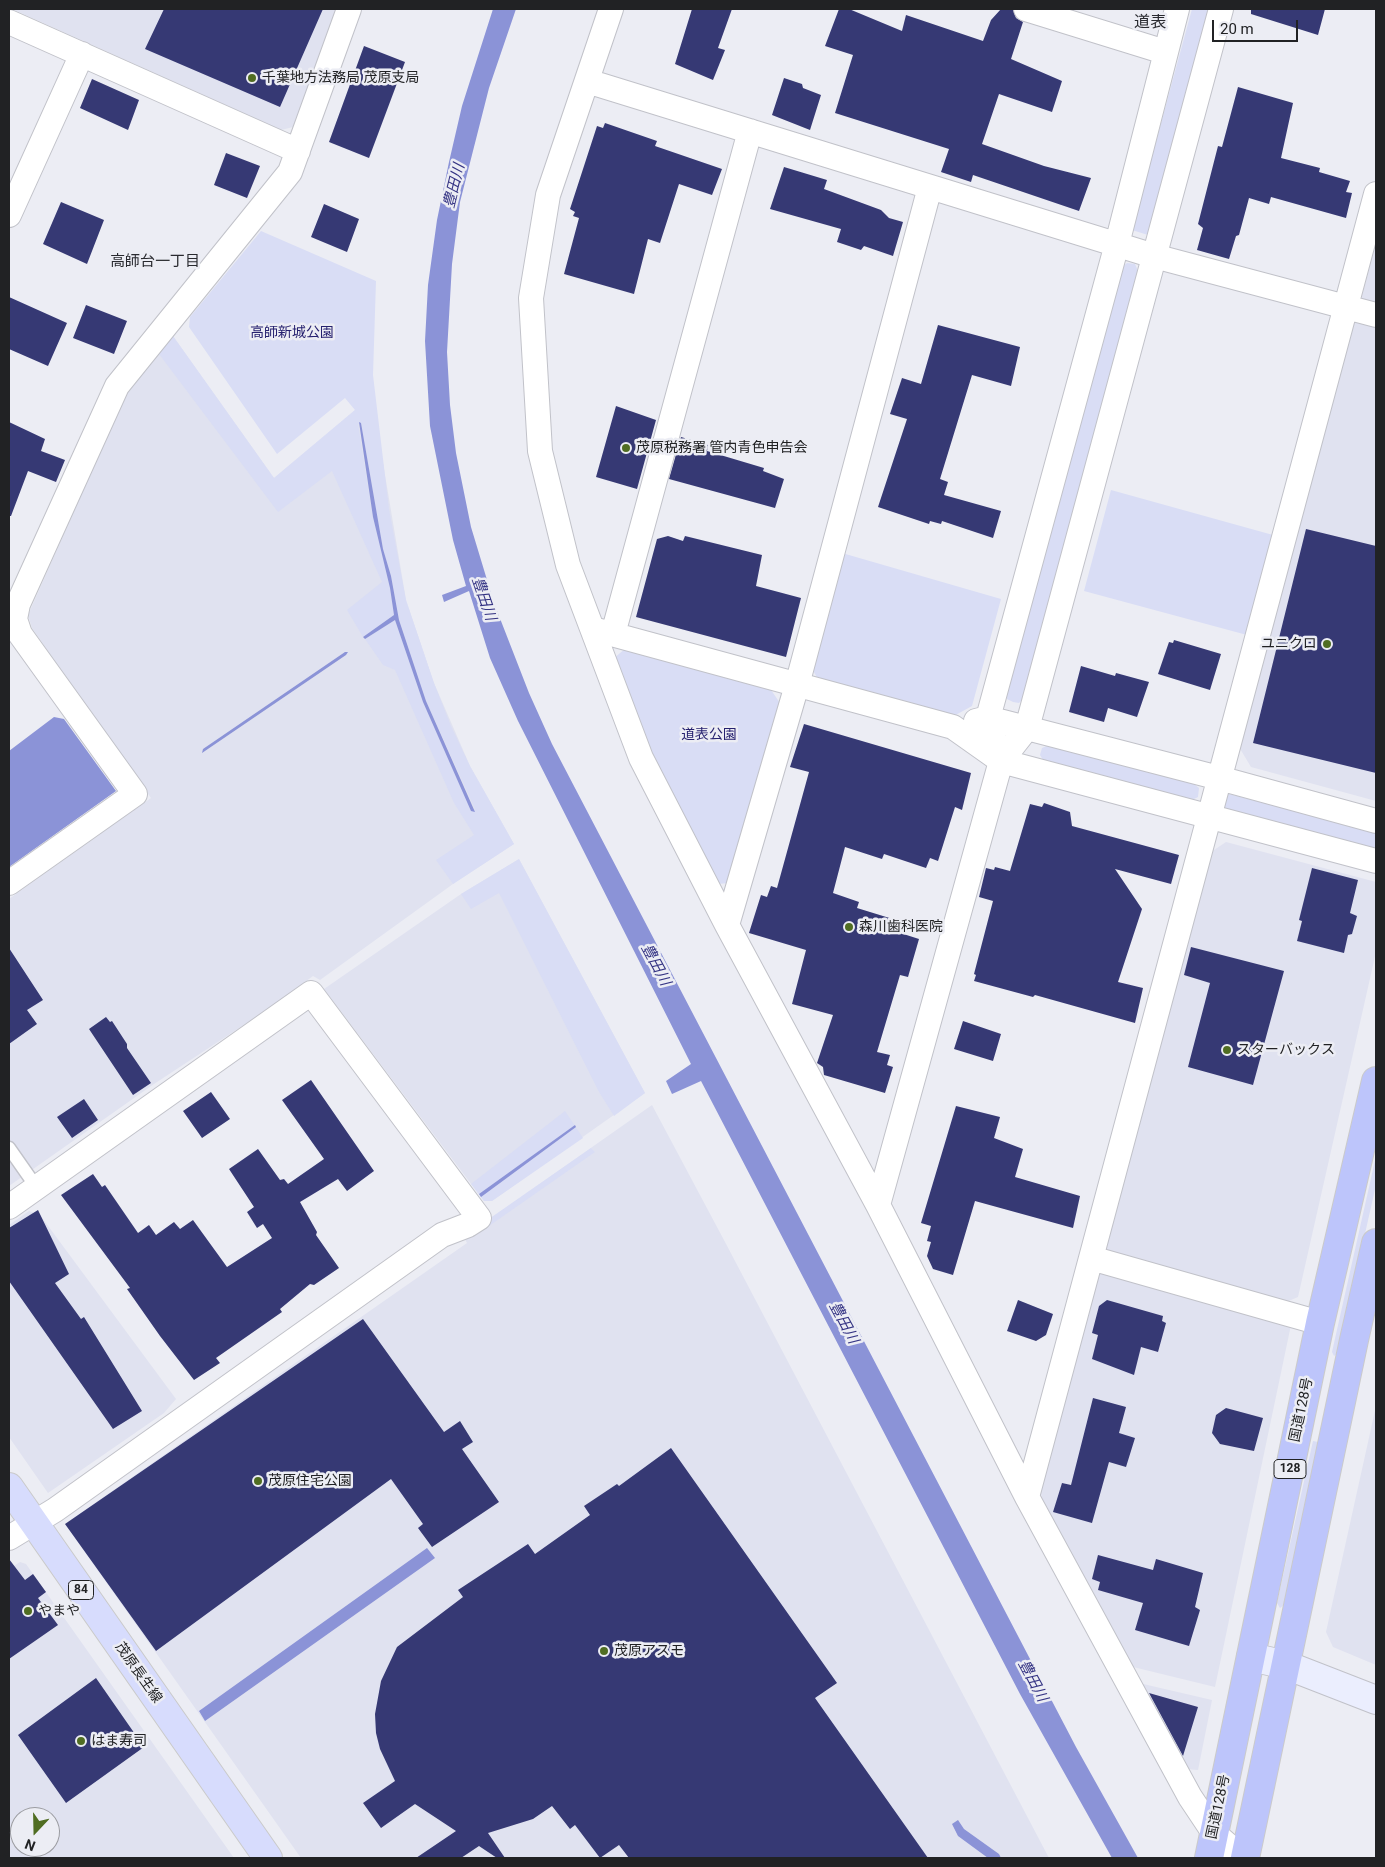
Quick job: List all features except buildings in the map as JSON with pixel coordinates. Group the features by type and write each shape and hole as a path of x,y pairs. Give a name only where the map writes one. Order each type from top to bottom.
{"highway":[{"name":"国道128号","path":"1211,1845 1320,1323 1376,1081"},
{"name":"128","path":"1244,1858 1376,1244"}],"main road":[{"name":"茂原長生線","path":"9,1487 268,1858"}],"street":[{"path":"9,883 135,794 20,634 15,618 18,604 117,386 290,172 350,9"},
{"path":"611,9 548,195 532,298 540,451 568,565 603,631 641,758 727,925 878,1205 1027,1497 1190,1797 1211,1845 1244,1858"},
{"path":"1026,9 1165,52"},
{"path":"1001,761 988,718 1117,244 1177,9"},
{"path":"878,1205 1001,761 1027,728 1220,9"},
{"path":"9,22 298,151"},
{"path":"9,215 82,54"},
{"path":"587,81 1154,256 1376,315"},
{"path":"603,631 750,131"},
{"path":"727,925 797,685 930,187"},
{"path":"1027,1497 1376,194"},
{"path":"603,631 952,727 1001,761 1208,818 1376,861"},
{"path":"952,727 988,718 1376,821"},
{"path":"9,1207 311,993 479,1218 468,1225 442,1235 55,1510 9,1538"},
{"path":"1091,1258 1320,1323"},
{"path":"1251,1657 1286,1665 1376,1700"}],"lane":[{"path":"9,1148 37,1188"}],"shaded area":[{"path":"12,9 336,9 293,127 281,130"},
{"path":"1376,243 1376,308 1360,304"},
{"path":"1354,317 1376,323 1376,801 1251,767 1239,747"},
{"path":"173,336 274,478 355,410 381,451 406,600 434,683 470,766 514,844 453,884 320,980 313,976 268,1009 154,1084 9,1186 9,899 151,798 32,628 28,615 125,396"},
{"path":"1226,842 1376,882 1376,952 1298,1297 1284,1303 1104,1251 1211,852"},
{"path":"519,859 645,1093 492,1201 484,1201 324,989 461,894"},
{"path":"652,1105 1049,1858 301,1858 65,1524 467,1243 464,1237"},
{"path":"29,1211 40,1215 176,1399 164,1413 48,1493 9,1437 9,1225"},
{"path":"1099,1273 1291,1325 1215,1687 1129,1666 1042,1502 1041,1492"},
{"path":"1376,1406 1376,1665 1333,1647 1326,1632"},
{"path":"20,1562 26,1564 234,1858 9,1858 9,1569"},
{"path":"1139,1683 1212,1700 1198,1770 1186,1769"}],"green space":[{"path":"1192,9 1209,9 1148,235 1132,230"},
{"name":"高師新城公園","path":"261,231 376,281 373,375 389,509 406,600 434,683 451,726 470,766 514,844 453,884 436,860 474,835 454,803 395,670 383,665 365,639 395,620 423,702 471,810 475,809 426,701 399,620 391,576 383,549 361,423 358,424 373,517 390,588 394,615 363,637 347,610 382,582 332,471 278,512 159,354 173,336 274,478 355,410 345,398 277,454 189,327 190,317"},
{"path":"1127,263 1135,264 1138,271 1023,699 1019,703 1013,702 1007,699 1006,694 1122,267"},
{"path":"1111,490 1273,535 1247,635 1084,591"},
{"path":"842,553 1001,599 972,706 952,717 819,681 811,667"},
{"name":"道表公園","path":"626,648 769,687 782,706 730,883 717,884 651,756 613,659"},
{"path":"1049,745 1194,784 1199,788 1198,797 1192,800 1043,760 1040,755 1042,748"},
{"path":"1229,794 1376,832 1376,850 1226,809 1223,805 1226,796"},
{"path":"519,859 645,1093 614,1116 599,1092 499,893 471,909 461,894"},
{"path":"565,1111 583,1138 492,1201 484,1201 471,1184"},
{"path":"591,1148 595,1152 489,1226 486,1221"},
{"path":"1376,1156 1376,1185 1338,1353 1334,1356 1332,1352"},
{"path":"1313,1441 1318,1442 1318,1446 1284,1605 1280,1608 1277,1603"}],"water":[{"name":"豊田川","path":"493,9 516,9 489,88 460,202 452,264 447,352 450,405 456,453 471,527 494,603 529,693 552,744 1076,1747 1138,1858 1112,1858 1020,1694 701,1081 672,1094 666,1081 691,1064 518,721 490,658 469,591 444,602 442,595 466,586 453,540 430,426 425,341 428,285 437,220 462,106"},
{"path":"359,422 361,423 383,549 391,576 399,620 426,701 475,812 471,811 423,702 395,620 365,639 363,637 394,615 390,588 373,517"},
{"path":"345,652 348,652 346,655 202,753 203,749"},
{"path":"54,717 64,719 116,791 9,867 9,751"},
{"path":"575,1125 576,1127 481,1197 479,1194"},
{"path":"427,1548 435,1558 205,1721 199,1711"},
{"path":"958,1820 964,1829 999,1854 1001,1858 988,1858 958,1836 952,1824"}],"place":[{"name":"千葉地方法務局 茂原支局","path":"252,78"},
{"name":"茂原税務署 管内青色申告会","path":"626,448"},
{"name":"ユニクロ","path":"1327,644"},
{"name":"森川歯科医院","path":"849,927"},
{"name":"スターバックス","path":"1227,1050"},
{"name":"茂原住宅公園","path":"258,1481"},
{"name":"やまや","path":"28,1611"},
{"name":"茂原アスモ","path":"604,1651"},
{"name":"はま寿司","path":"81,1741"}],"district":[{"name":"道表","path":"1150,23"},
{"name":"高師台一丁目","path":"155,262"}]}
